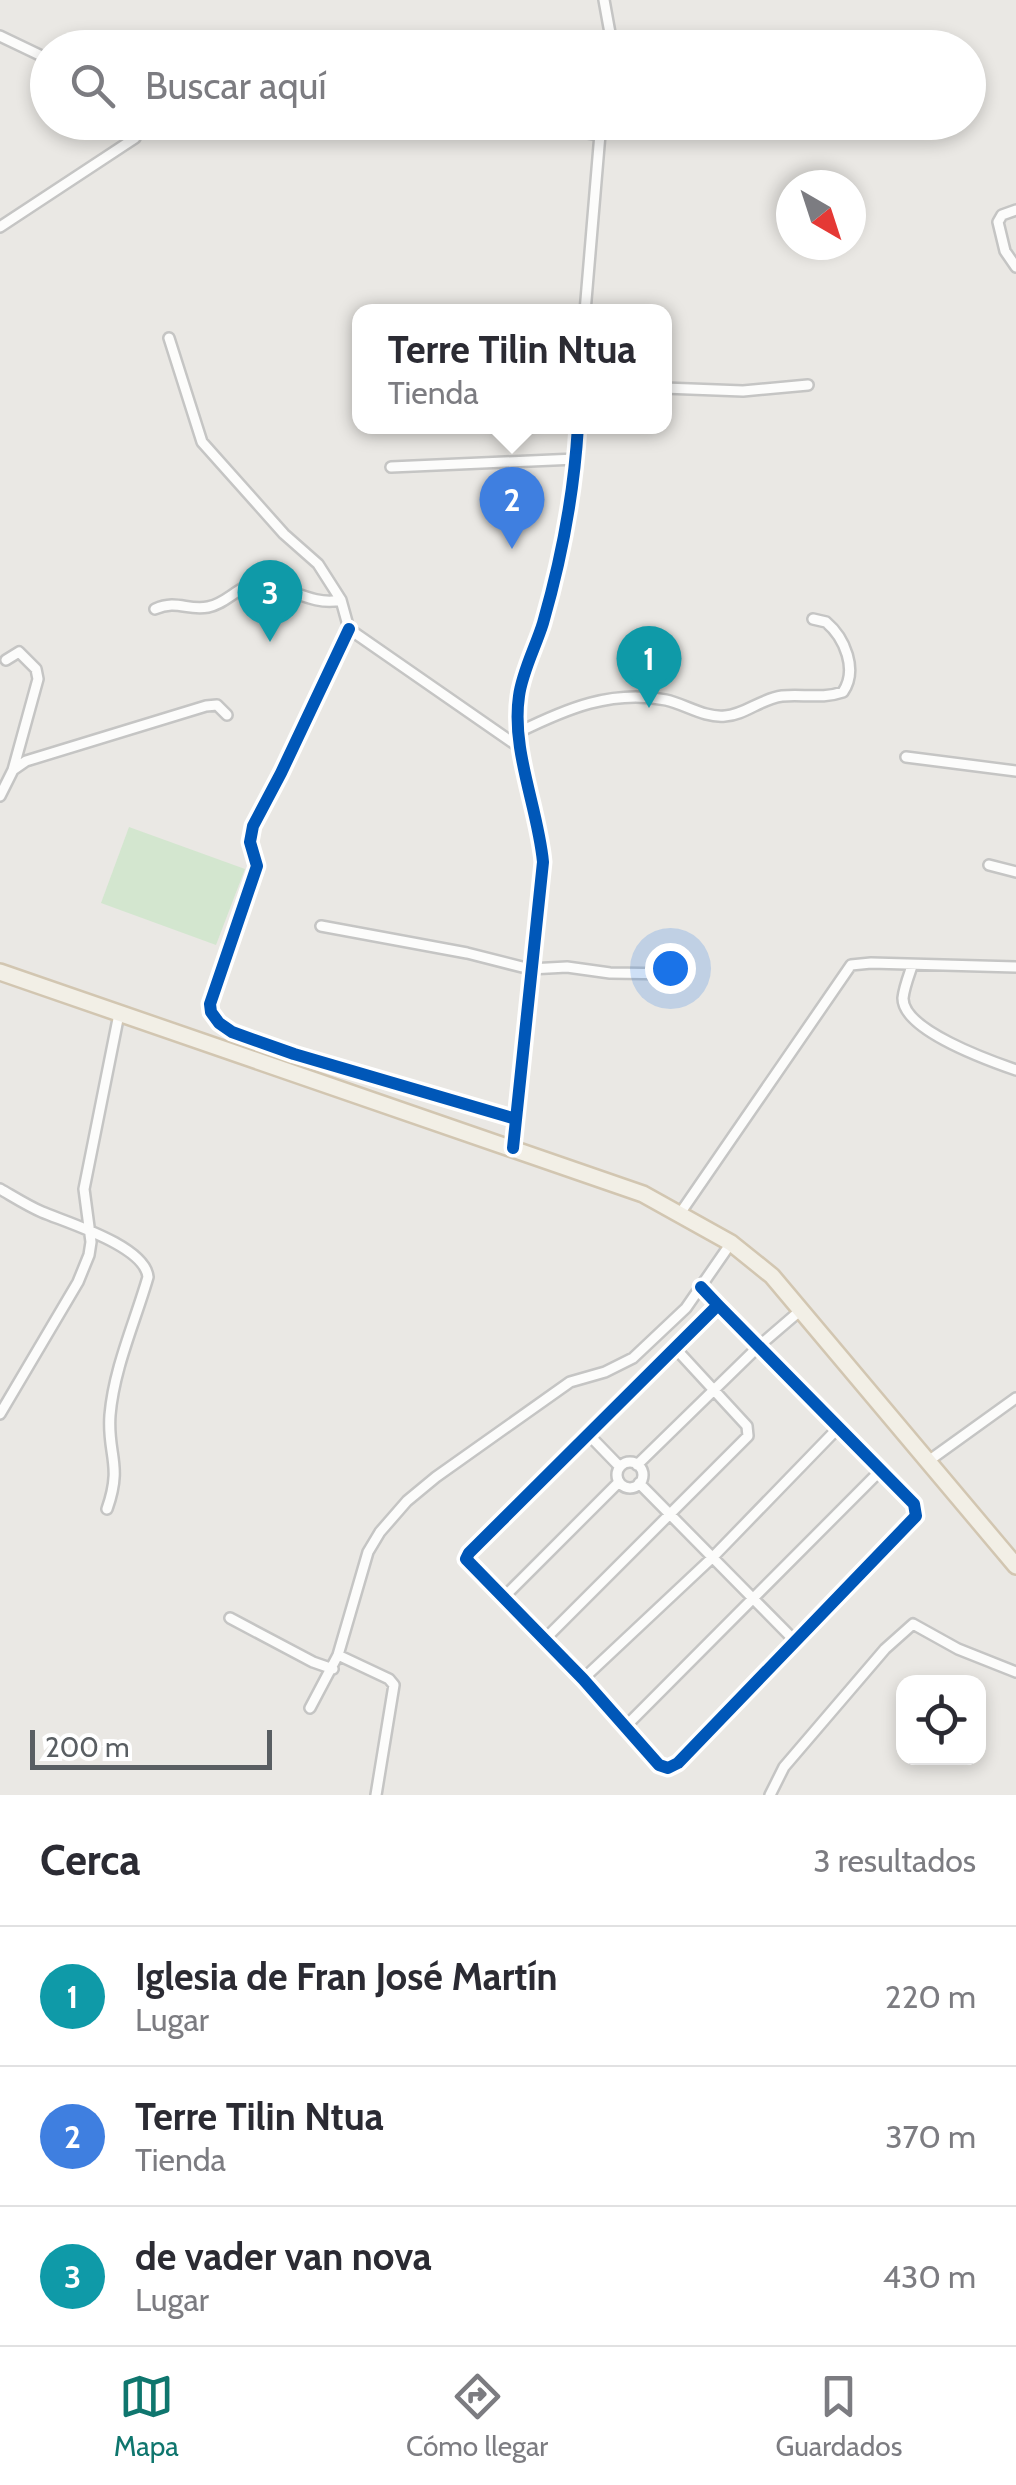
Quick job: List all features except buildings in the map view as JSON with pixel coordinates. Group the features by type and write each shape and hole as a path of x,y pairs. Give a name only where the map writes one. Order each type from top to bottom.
{"main road":[{"path":"2,977 513,1148 643,1194 680,1212 731,1243 772,1276 1016,1566"}],"street":[{"path":"604,0 609,30"},
{"path":"0,36 30,51"},
{"path":"0,227 131,140"},
{"path":"586,304 600,140"},
{"path":"1016,210 998,222 1005,251 1016,267"},
{"path":"169,338 202,442 284,534 318,564 341,600 348,630 252,826 250,842 257,866 210,1012 232,1032 294,1054 516,1119"},
{"path":"672,388 743,391 808,384"},
{"path":"513,1148 542,862 519,732 519,694 543,624 568,528 578,434"},
{"path":"391,467 576,459"},
{"path":"155,609 174,603 211,607 254,584 267,584 326,603 341,600"},
{"path":"519,732 588,701 664,700 726,716 738,714 761,700 843,692 850,672 842,642 826,622 812,619"},
{"path":"348,630 522,749"},
{"path":"0,796 12,770 38,674 19,652 6,660"},
{"path":"12,770 26,760 206,706 216,705 227,715"},
{"path":"906,757 1016,771"},
{"path":"989,865 1016,872"},
{"path":"321,926 466,952 530,969 567,967 610,973 677,974"},
{"path":"680,1212 850,965 1016,967"},
{"path":"912,966 903,999 917,1021 968,1051 1016,1070"},
{"path":"0,1414 78,1282 89,1255 84,1189 119,1014"},
{"path":"1,1191 38,1210 89,1228 147,1268 148,1277 119,1370 110,1414 116,1476 106,1509"},
{"path":"310,1708 338,1655 368,1552 407,1502 570,1382 606,1372 633,1358 686,1308 731,1243"},
{"path":"701,1287 914,1504 916,1516 678,1763 668,1768 659,1764 583,1679 469,1564 469,1552 718,1305"},
{"path":"637,1464 802,1308"},
{"path":"544,1640 748,1436 746,1426 676,1349"},
{"path":"928,1462 1016,1398"},
{"path":"583,1679 713,1558 839,1428"},
{"path":"503,1598 619,1482 620,1467 588,1434"},
{"path":"619,1482 629,1487 639,1483 642,1475 637,1464 630,1462 620,1467"},
{"path":"625,1727 881,1470"},
{"path":"639,1483 795,1641"},
{"path":"230,1618 332,1669"},
{"path":"770,1795 784,1767 905,1628 920,1626 958,1649 1016,1672"},
{"path":"338,1655 389,1678 394,1685 376,1795"}],"green space":[{"path":"129,827 245,869 216,945 101,903"}],"cycle path":[{"path":"513,1148 543,862 522,758 519,696 561,550 577,434"},
{"path":"349,629 253,826 250,842 257,866 210,1004 211,1012 232,1032 294,1054 516,1119"},
{"path":"701,1287 914,1504 916,1516 678,1763 668,1768 659,1765 583,1679 466,1559 718,1305"}],"place":[{"name":"Terre Tilin Ntua","path":"512,549"},
{"name":"de vader van nova","path":"270,642"},
{"name":"Iglesia de Fran José Martín","path":"649,708"}]}
